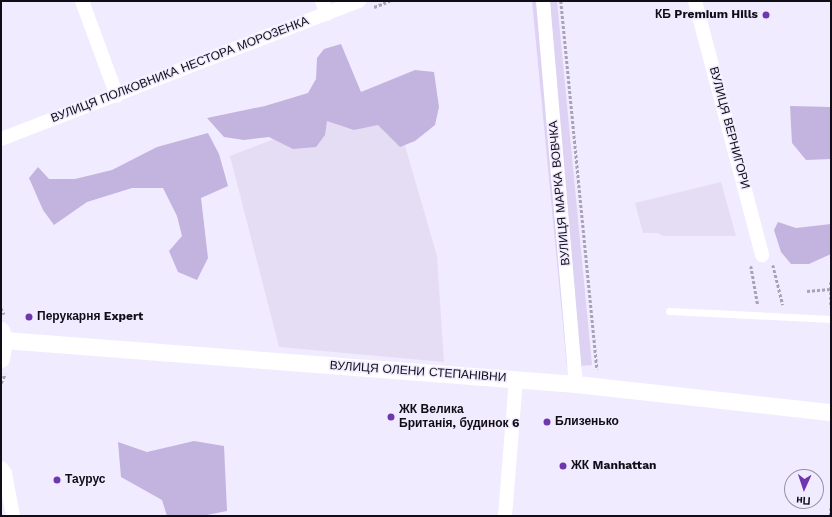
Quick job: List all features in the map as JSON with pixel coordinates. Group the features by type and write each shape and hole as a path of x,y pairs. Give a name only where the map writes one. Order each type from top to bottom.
{"street":[{"path":"82,1 117,96"},
{"name":"ВУЛИЦЯ ПОЛКОВНИКА НЕСТОРА МОРОЗЕНКА","path":"1,139 117,96 324,7 359,1"},
{"name":"ВУЛИЦЯ МАРКА ВОВЧКА","path":"543,1 576,384"},
{"name":"ВУЛИЦЯ ВЕРНИГОРИ","path":"695,1 762,255"},
{"path":"1,359 2,335"},
{"name":"ВУЛИЦЯ ОЛЕНИ СТЕПАНІВНИ","path":"2,335 576,384 831,412"},
{"path":"505,516 516,380"},
{"path":"1,468 5,473 13,516"}],"lane":[{"path":"669,311 831,319"}],"path":[{"path":"561,1 598,372"},
{"path":"759,307 749,261 762,255 772,258 786,317"},
{"path":"831,282 831,307"},
{"path":"807,291 830,289"},
{"path":"830,516 831,505"}],"shaded area":[{"path":"532,1 541,1 572,366 567,367"},
{"path":"547,1 557,1 592,365 579,366"},
{"path":"341,44 361,92 415,70 434,72 439,107 435,125 415,141 400,147 378,125 354,130 327,121 325,135 316,147 293,149 269,137 244,140 224,137 207,118 265,106 308,93 316,79 317,58 324,49"},
{"path":"390,94 437,256 444,362 279,347 230,156"},
{"path":"790,106 831,107 831,159 806,160 792,143"},
{"path":"208,133 219,154 228,186 201,198 208,258 197,280 178,272 169,251 182,236 177,216 163,188 132,188 87,202 54,225 43,210 29,178 38,167 49,179 75,179 112,170 157,147"},
{"path":"721,182 736,236 663,236 658,233 643,233 635,203"},
{"path":"778,222 796,228 831,224 831,254 809,264 791,264 781,252 774,230"},
{"path":"194,441 224,446 227,511 202,516 167,516 162,500 121,477 118,442 147,452"}],"place":[{"name":"КБ Premium Hills","path":"766,15"},
{"name":"Перукарня Expert","path":"29,317"},
{"name":"ЖК Велика Британія, будинок 6","path":"391,417"},
{"name":"Близенько","path":"547,422"},
{"name":"ЖК Manhattan","path":"563,466"},
{"name":"Таурус","path":"57,480"}]}
